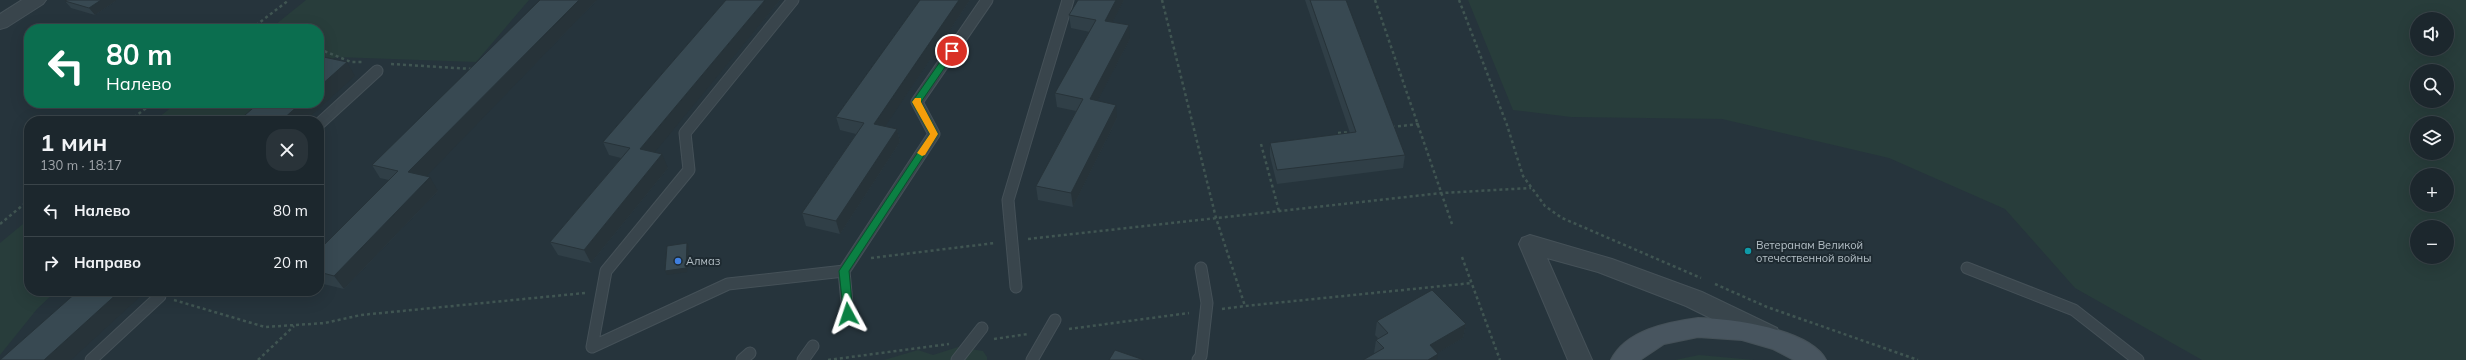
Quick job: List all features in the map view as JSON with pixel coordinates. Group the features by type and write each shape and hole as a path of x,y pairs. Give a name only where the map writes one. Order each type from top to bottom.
{"main road":[{"path":"1623,360 1631,351 1662,334 1699,327 1740,329 1782,342 1814,360"}],"street":[{"path":"0,23 36,0"},
{"path":"1580,360 1530,244 1604,264 1687,296 1782,342"}],"lane":[{"path":"793,0 685,133 689,170 606,271 592,347 728,284 844,271"},
{"path":"848,314 844,271 934,134 917,102 987,0"},
{"path":"1016,287 1008,200 1068,0"},
{"path":"324,119 377,71"},
{"path":"1198,360 1201,356 1207,304 1201,268"},
{"path":"1967,268 2074,310 2138,360"},
{"path":"91,360 158,296"},
{"path":"1032,360 1055,320"},
{"path":"957,360 982,328"},
{"path":"803,360 813,346"}],"path":[{"path":"257,24 289,0"},
{"path":"1162,0 1216,218 1245,306 1472,284"},
{"path":"1375,0 1419,124 1452,224"},
{"path":"1459,0 1502,110 1523,176 1545,206 1562,218 1767,306 1918,360"},
{"path":"324,51 351,62 366,62"},
{"path":"390,64 478,69"},
{"path":"136,116 146,108"},
{"path":"1390,128 1419,124"},
{"path":"1338,133 1360,131"},
{"path":"1261,144 1279,211"},
{"path":"851,260 1012,240 1442,193 1531,188"},
{"path":"0,224 24,204"},
{"path":"1462,257 1500,360"},
{"path":"166,296 265,328 325,323 361,315 602,292"},
{"path":"258,360 295,325"}],"green space":[{"path":"306,0 529,0 476,62 336,57 324,64 324,24 276,24"},
{"path":"1468,0 2466,0 2466,360 2202,360 2075,288 2005,209 1889,158 1722,119 1571,117 1513,110"},
{"path":"171,108 261,108 253,116 160,116"},
{"path":"24,223 24,296 51,296 37,309 0,355 0,243"},
{"path":"958,347 983,351 987,357 987,360 884,360 918,350 933,355"},
{"path":"1699,355 1754,360 1675,360"}],"building":[{"path":"101,0 89,8 65,1"},
{"path":"540,0 579,0 408,172 430,177 334,276 324,273 324,245 398,171 372,165"},
{"path":"726,0 765,0 640,149 662,154 584,250 550,242 630,148 603,142"},
{"path":"920,0 959,0 874,124 897,129 836,221 802,213 864,123 836,117"},
{"path":"1078,0 1116,0 1105,21 1129,25 1090,99 1116,105 1071,193 1036,186 1083,99 1055,93 1096,20 1069,15"},
{"path":"1310,0 1346,0 1405,155 1277,170 1270,143 1356,132"},
{"path":"324,57 347,62 324,83"},
{"path":"253,108 295,108 287,116 244,116"},
{"name":"Алмаз","path":"687,243 686,268 665,271 667,246"},
{"path":"1432,290 1466,324 1430,345 1438,354 1428,360 1363,360 1384,348 1376,340 1388,333 1377,321"},
{"path":"72,296 114,296 44,360 0,360"},
{"path":"1115,350 1144,360 1109,360"}],"slow traffic":[{"path":"918,100 917,102 934,134 922,153"}],"place":[{"name":"Ветеранам Великой отечественной войны","path":"1748,251"},
{"name":"Алмаз","path":"678,261"}],"route":[{"path":"848,314 844,271 934,134 917,102 952,51"}]}
